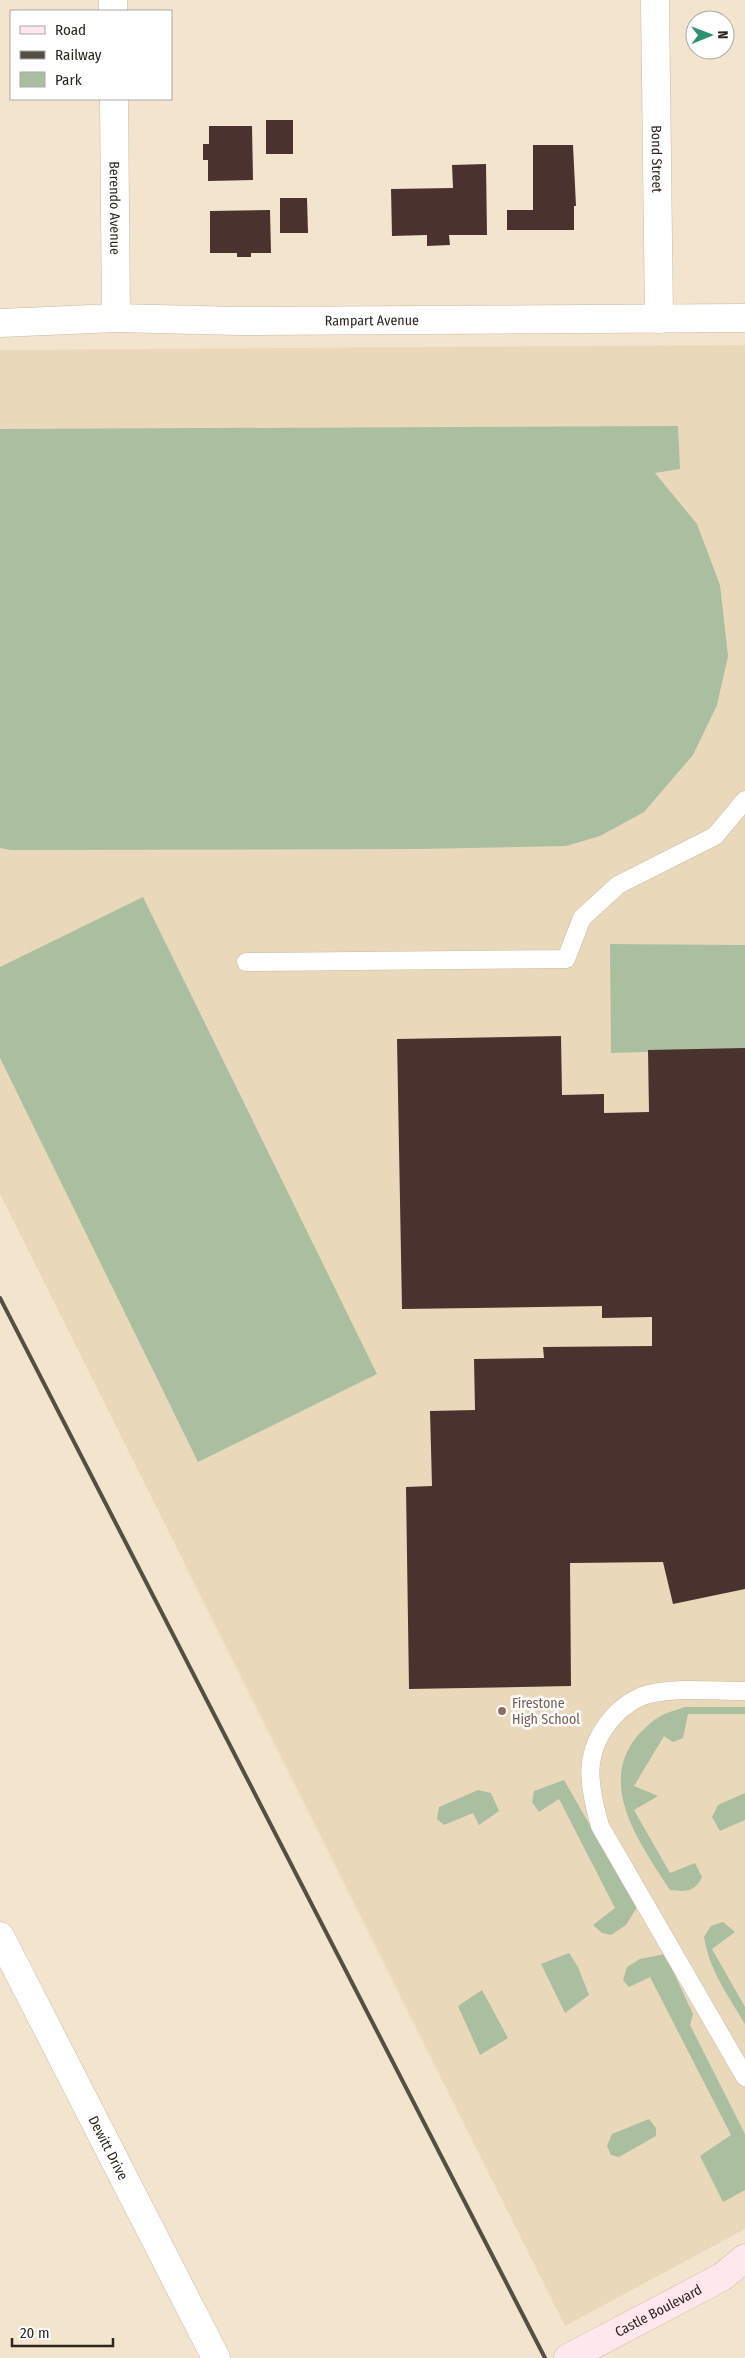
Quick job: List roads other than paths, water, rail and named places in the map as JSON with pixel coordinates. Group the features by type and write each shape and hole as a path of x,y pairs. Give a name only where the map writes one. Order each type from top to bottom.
{"street":[{"name":"Bond Street","path":"655,0 660,319"},
{"name":"Berendo Avenue","path":"114,100 116,318"},
{"name":"Rampart Avenue","path":"0,323 116,318 238,320 745,318"},
{"name":"Dewitt Drive","path":"0,1936 216,2358"},
{"name":"Castle Boulevard","path":"568,2358 722,2277 745,2258"}],"lane":[{"path":"246,962 566,959 582,918 618,885 715,836 745,800"},
{"path":"745,1691 681,1690 648,1694 619,1710 603,1728 595,1742 590,1769 591,1794 600,1826 745,2077"}],"railway":[{"path":"0,1298 545,2358"}],"place":[{"name":"Firestone High School","path":"502,1711"}]}
